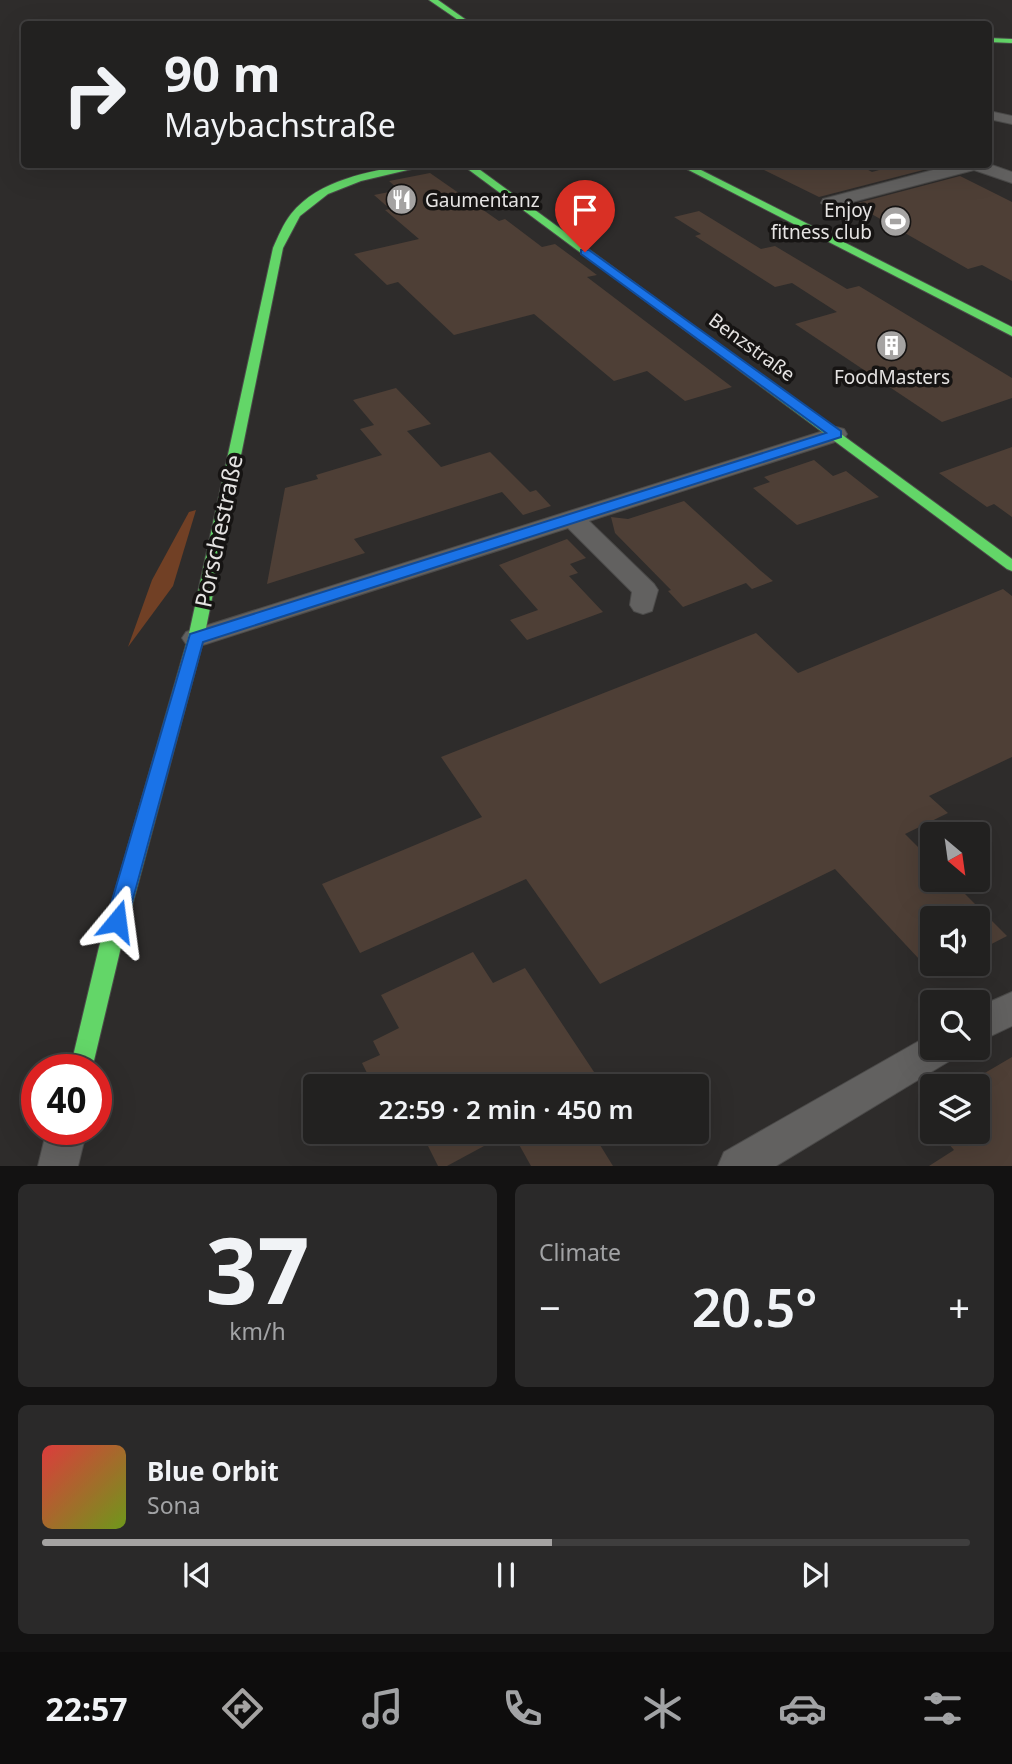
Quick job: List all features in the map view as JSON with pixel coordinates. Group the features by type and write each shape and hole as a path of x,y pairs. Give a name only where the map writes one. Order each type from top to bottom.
{"street":[{"path":"433,0 464,21"},
{"path":"992,40 1012,41"},
{"path":"992,116 1012,120"},
{"name":"Porschestraße","path":"85,1054 110,947 196,638 275,264 289,226 294,216 319,194 366,178 411,168"},
{"name":"Benzstraße","path":"470,168 836,434 1012,566"},
{"path":"689,168 1012,332"},
{"path":"828,203 962,168"},
{"path":"987,168 1012,178"},
{"path":"196,638 836,434"},
{"path":"572,518 645,590 643,605"},
{"path":"990,1020 1012,1008"},
{"path":"738,1166 920,1059"},
{"path":"58,1166 63,1145"}],"shaded area":[{"path":"196,510 173,586 128,647 152,580 189,512"}],"building":[{"path":"760,168 864,168 872,172 886,168 931,168 819,197"},
{"path":"430,173 499,221 505,219 542,247 555,244 597,275 587,277 732,387 685,401 647,371 614,381 534,314 454,335 398,282 387,285 354,254 419,239 385,210 390,209 374,195 399,190 389,181"},
{"path":"960,176 1012,202 1012,281 982,265 968,269 854,204"},
{"name":"FoodMasters","path":"699,211 761,249 775,246 847,289 859,286 1012,378 1012,398 942,422 795,324 837,312 792,283 775,287 695,236 701,234 674,217"},
{"path":"396,388 431,424 407,431 441,467 490,452 530,492 536,490 551,506 523,515 502,492 354,539 365,553 267,584 285,488 318,479 316,475 382,455 360,429 374,425 353,400"},
{"path":"1012,447 1012,517 994,504 987,507 939,473"},
{"path":"814,460 833,476 846,471 879,497 797,525 753,488 770,482 764,477"},
{"path":"684,501 773,581 752,589 746,583 683,607 668,591 671,590 615,533 611,517 628,519"},
{"path":"567,539 586,558 570,564 578,573 569,576 603,612 527,640 510,620 538,610 499,565"},
{"path":"1003,589 1012,596 1012,757 929,796 948,813 930,822 920,822 920,827 905,834 920,849 920,892 963,892 977,906 920,906 920,960 835,869 600,984 526,879 360,953 322,884 482,817 441,757 756,633 798,673"},
{"path":"990,919 1007,936 990,945"},
{"path":"473,952 493,983 525,968 595,1074 368,1074 362,1063 380,1055 373,1041 399,1028 381,995"},
{"path":"1012,1057 1012,1166 929,1166 954,1150 949,1144 990,1144 990,1074 983,1074"},
{"path":"427,1144 488,1144 447,1166 438,1166"},
{"path":"519,1144 599,1144 613,1166 531,1166"}],"traffic: fast":[{"path":"433,0 464,21"},
{"path":"992,40 1012,41"},
{"path":"85,1054 110,947 196,638 278,248 296,214 324,192 358,178 407,168"},
{"path":"470,168 1012,566"},
{"path":"689,168 1012,332"}],"place":[{"name":"Gaumentanz","path":"402,200"},
{"name":"Enjoy fitness club","path":"895,221"},
{"name":"FoodMasters","path":"892,346"}],"route":[{"path":"117,921 196,638 836,434 585,252"}]}
